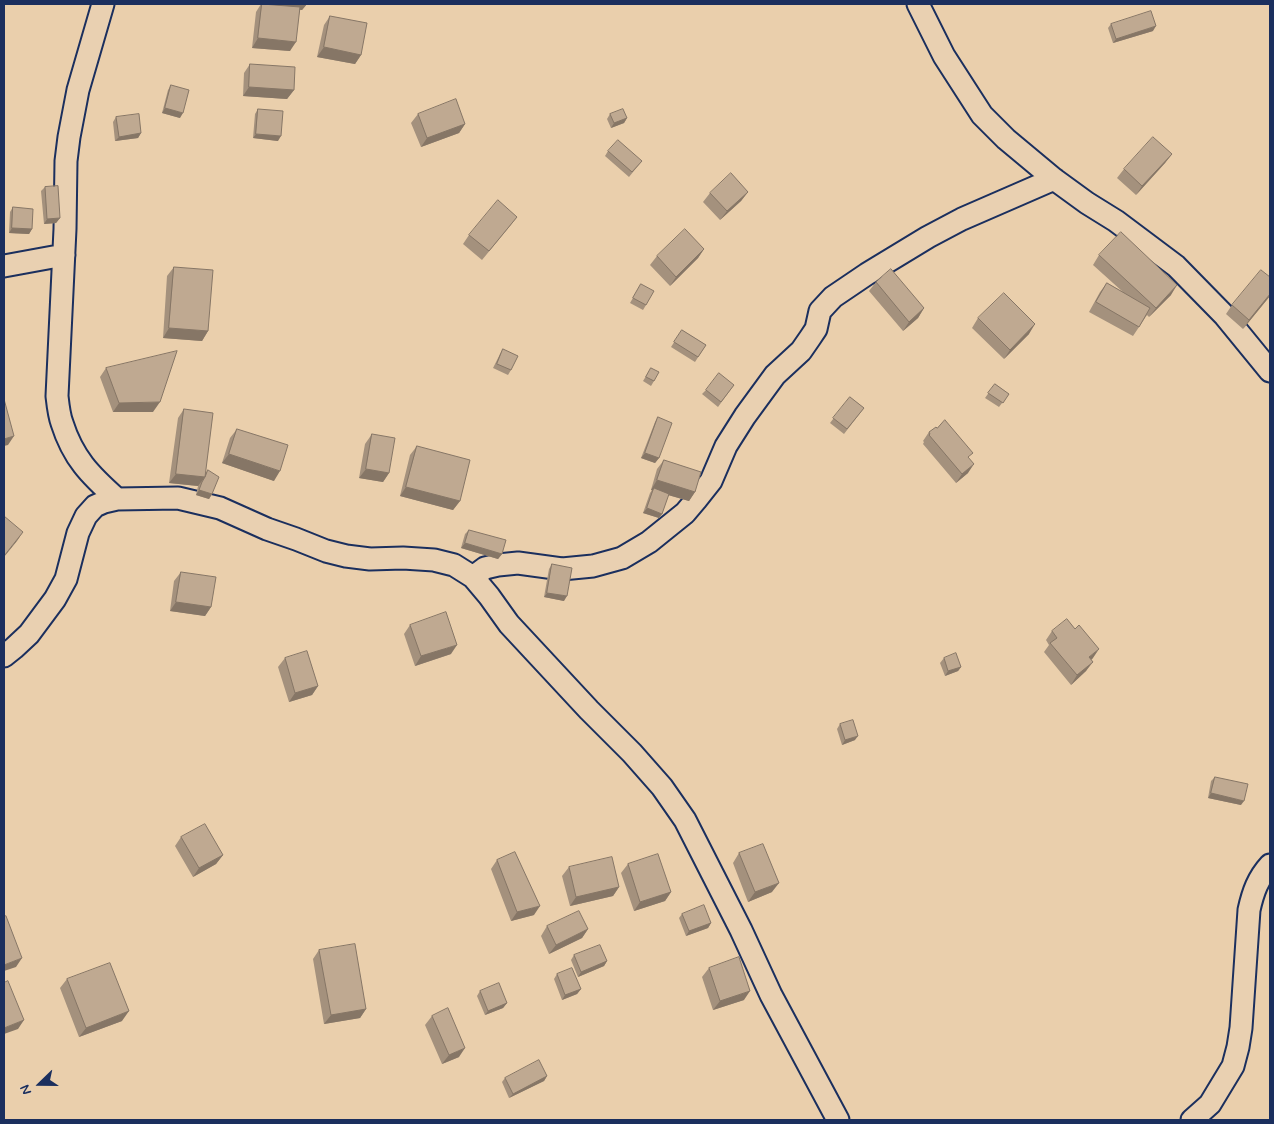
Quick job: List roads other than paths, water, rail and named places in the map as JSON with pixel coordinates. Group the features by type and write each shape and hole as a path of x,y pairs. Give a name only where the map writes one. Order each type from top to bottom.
{"street":[{"path":"103,4 78,90 68,137 57,396 61,422 68,441 80,462 96,481 117,499"},
{"path":"918,4 944,56 982,115 1006,139 1054,179 1116,221 1176,266 1225,316 1270,371"},
{"path":"473,577 485,568 505,564 518,563 562,568 592,566 622,558 649,542 685,513 711,481 726,446 745,416 775,375 801,351 816,329 820,311 833,297 928,237 962,219 1054,179"},
{"path":"4,266 64,255"},
{"path":"4,656 29,634 56,599 66,579 78,533 86,516 95,506 117,499 178,498 220,508 267,529 326,551 346,556 434,560 454,565 473,577 490,596 509,624 662,787 685,820 741,930 771,995 838,1120"},
{"path":"1192,1120 1210,1104 1233,1066 1241,1028 1249,910 1256,885 1270,865"}]}
